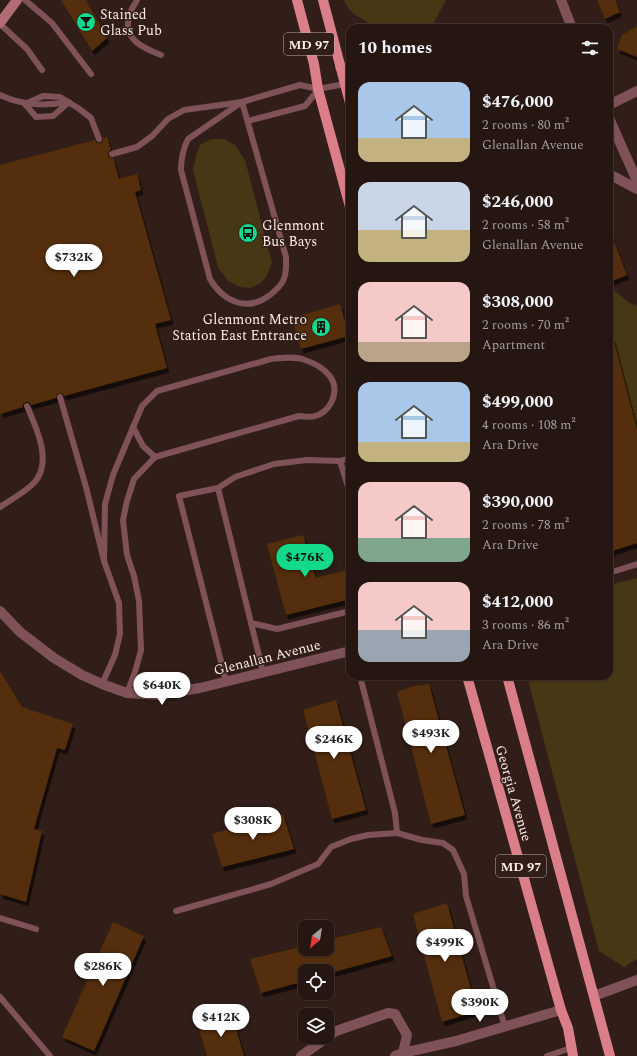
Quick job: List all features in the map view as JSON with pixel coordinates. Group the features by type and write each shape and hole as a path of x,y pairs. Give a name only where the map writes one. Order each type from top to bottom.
{"main road":[{"path":"0,24 17,0"},
{"name":"MD 97","path":"297,0 314,64 318,90 346,192"},
{"name":"MD 97","path":"323,0 345,67 346,88"},
{"name":"Georgia Avenue","path":"468,680 561,1010 568,1028 572,1052"},
{"name":"Georgia Avenue","path":"508,680 610,1056"}],"street":[{"path":"561,0 570,24"},
{"path":"613,103 637,91"},
{"path":"613,127 637,181"},
{"path":"613,176 637,189"},
{"name":"Glenallan Avenue","path":"0,611 20,632 54,658 82,675 127,693 157,696 200,688 346,651"},
{"path":"594,996 637,980"},
{"path":"399,1054 456,1041 561,1010"},
{"path":"301,1056 336,1031 388,1012 395,1014 407,1035 399,1054"}],"lane":[{"path":"25,0 52,23 91,74"},
{"path":"137,0 129,14 128,28 133,40 142,47 161,55"},
{"path":"0,24 27,49 42,70"},
{"path":"112,154 137,147 152,136 168,119 184,110 242,102 300,86 318,90 345,84"},
{"path":"248,121 305,106 318,90"},
{"path":"0,95 12,101 32,105 69,102 91,118 99,139"},
{"path":"25,104 36,117 53,116 69,102"},
{"path":"242,102 286,256 286,272 282,282 266,298 256,302 244,303 233,301 223,296 215,288 210,279 181,170 183,148 188,139 242,102"},
{"path":"104,561 105,504 114,475 142,406 157,391 271,359 304,359 328,373 335,386 334,397 328,408 315,416 299,416 155,457 134,479 123,520 127,556 134,576 139,601 141,650 127,693"},
{"path":"60,397 86,487 104,561 119,603 120,634 116,655 102,684"},
{"path":"0,507 37,480 42,468 40,436 27,406"},
{"path":"133,427 143,446 155,457"},
{"path":"226,681 179,496 218,488 235,477 274,464 308,460 340,461 346,459"},
{"path":"340,461 346,480"},
{"path":"218,488 263,672"},
{"path":"613,572 637,564"},
{"path":"251,623 277,629 346,612"},
{"path":"361,680 394,805 397,833"},
{"path":"176,911 271,884 318,864 331,847 350,839 368,834 397,833 422,840 443,843 453,850 464,874 466,896 505,1027"},
{"path":"0,918 36,929"},
{"path":"0,997 50,1056"},
{"path":"547,1056 572,1052"}],"shaded area":[{"path":"344,0 446,0 433,24 370,24 354,14 346,5"},
{"path":"211,139 224,139 235,145 245,160 272,263 266,277 261,283 250,288 240,287 228,281 218,267 193,170 200,145"},
{"path":"613,289 628,302 637,306 637,430 613,342"},
{"path":"637,578 637,959 624,967 599,951 528,680 613,680 613,584"}],"building":[{"name":"Stained Glass Pub","path":"61,0 86,0 107,38 92,51"},
{"path":"597,0 615,0 620,12 605,19"},
{"path":"637,26 637,57 617,49 622,35"},
{"path":"107,137 111,150 109,151 108,155 109,157 113,158 119,179 137,174 141,190 135,192 171,320 155,324 167,368 64,396 63,394 59,393 57,394 56,398 31,405 29,402 26,402 23,404 23,407 0,414 0,165 95,140 96,143 100,143 103,142 103,138"},
{"path":"613,239 627,275 613,280"},
{"name":"Glenmont Metro Station East Entrance","path":"340,304 346,325 346,337 301,349 292,318"},
{"path":"613,338 637,430 637,543 613,551"},
{"path":"303,535 316,578 346,570 346,600 286,615 267,544"},
{"path":"0,671 22,707 73,724 65,750 57,748 34,829 42,831 26,902 0,894"},
{"path":"429,684 465,815 431,824 397,692 413,686"},
{"path":"336,700 366,810 332,819 303,710"},
{"path":"283,814 294,849 222,867 212,834"},
{"path":"447,903 477,1011 442,1022 413,914"},
{"path":"113,922 144,936 94,1051 62,1037"},
{"path":"381,927 392,956 334,972 334,964 298,964 298,983 261,993 250,959 298,948 298,956 334,956 334,938"},
{"path":"232,1015 244,1056 207,1056 198,1025"}],"place":[{"name":"Stained Glass Pub","path":"86,22"},
{"name":"Glenmont Bus Bays","path":"248,233"},
{"name":"Glenmont Metro Station East Entrance","path":"321,327"}]}
